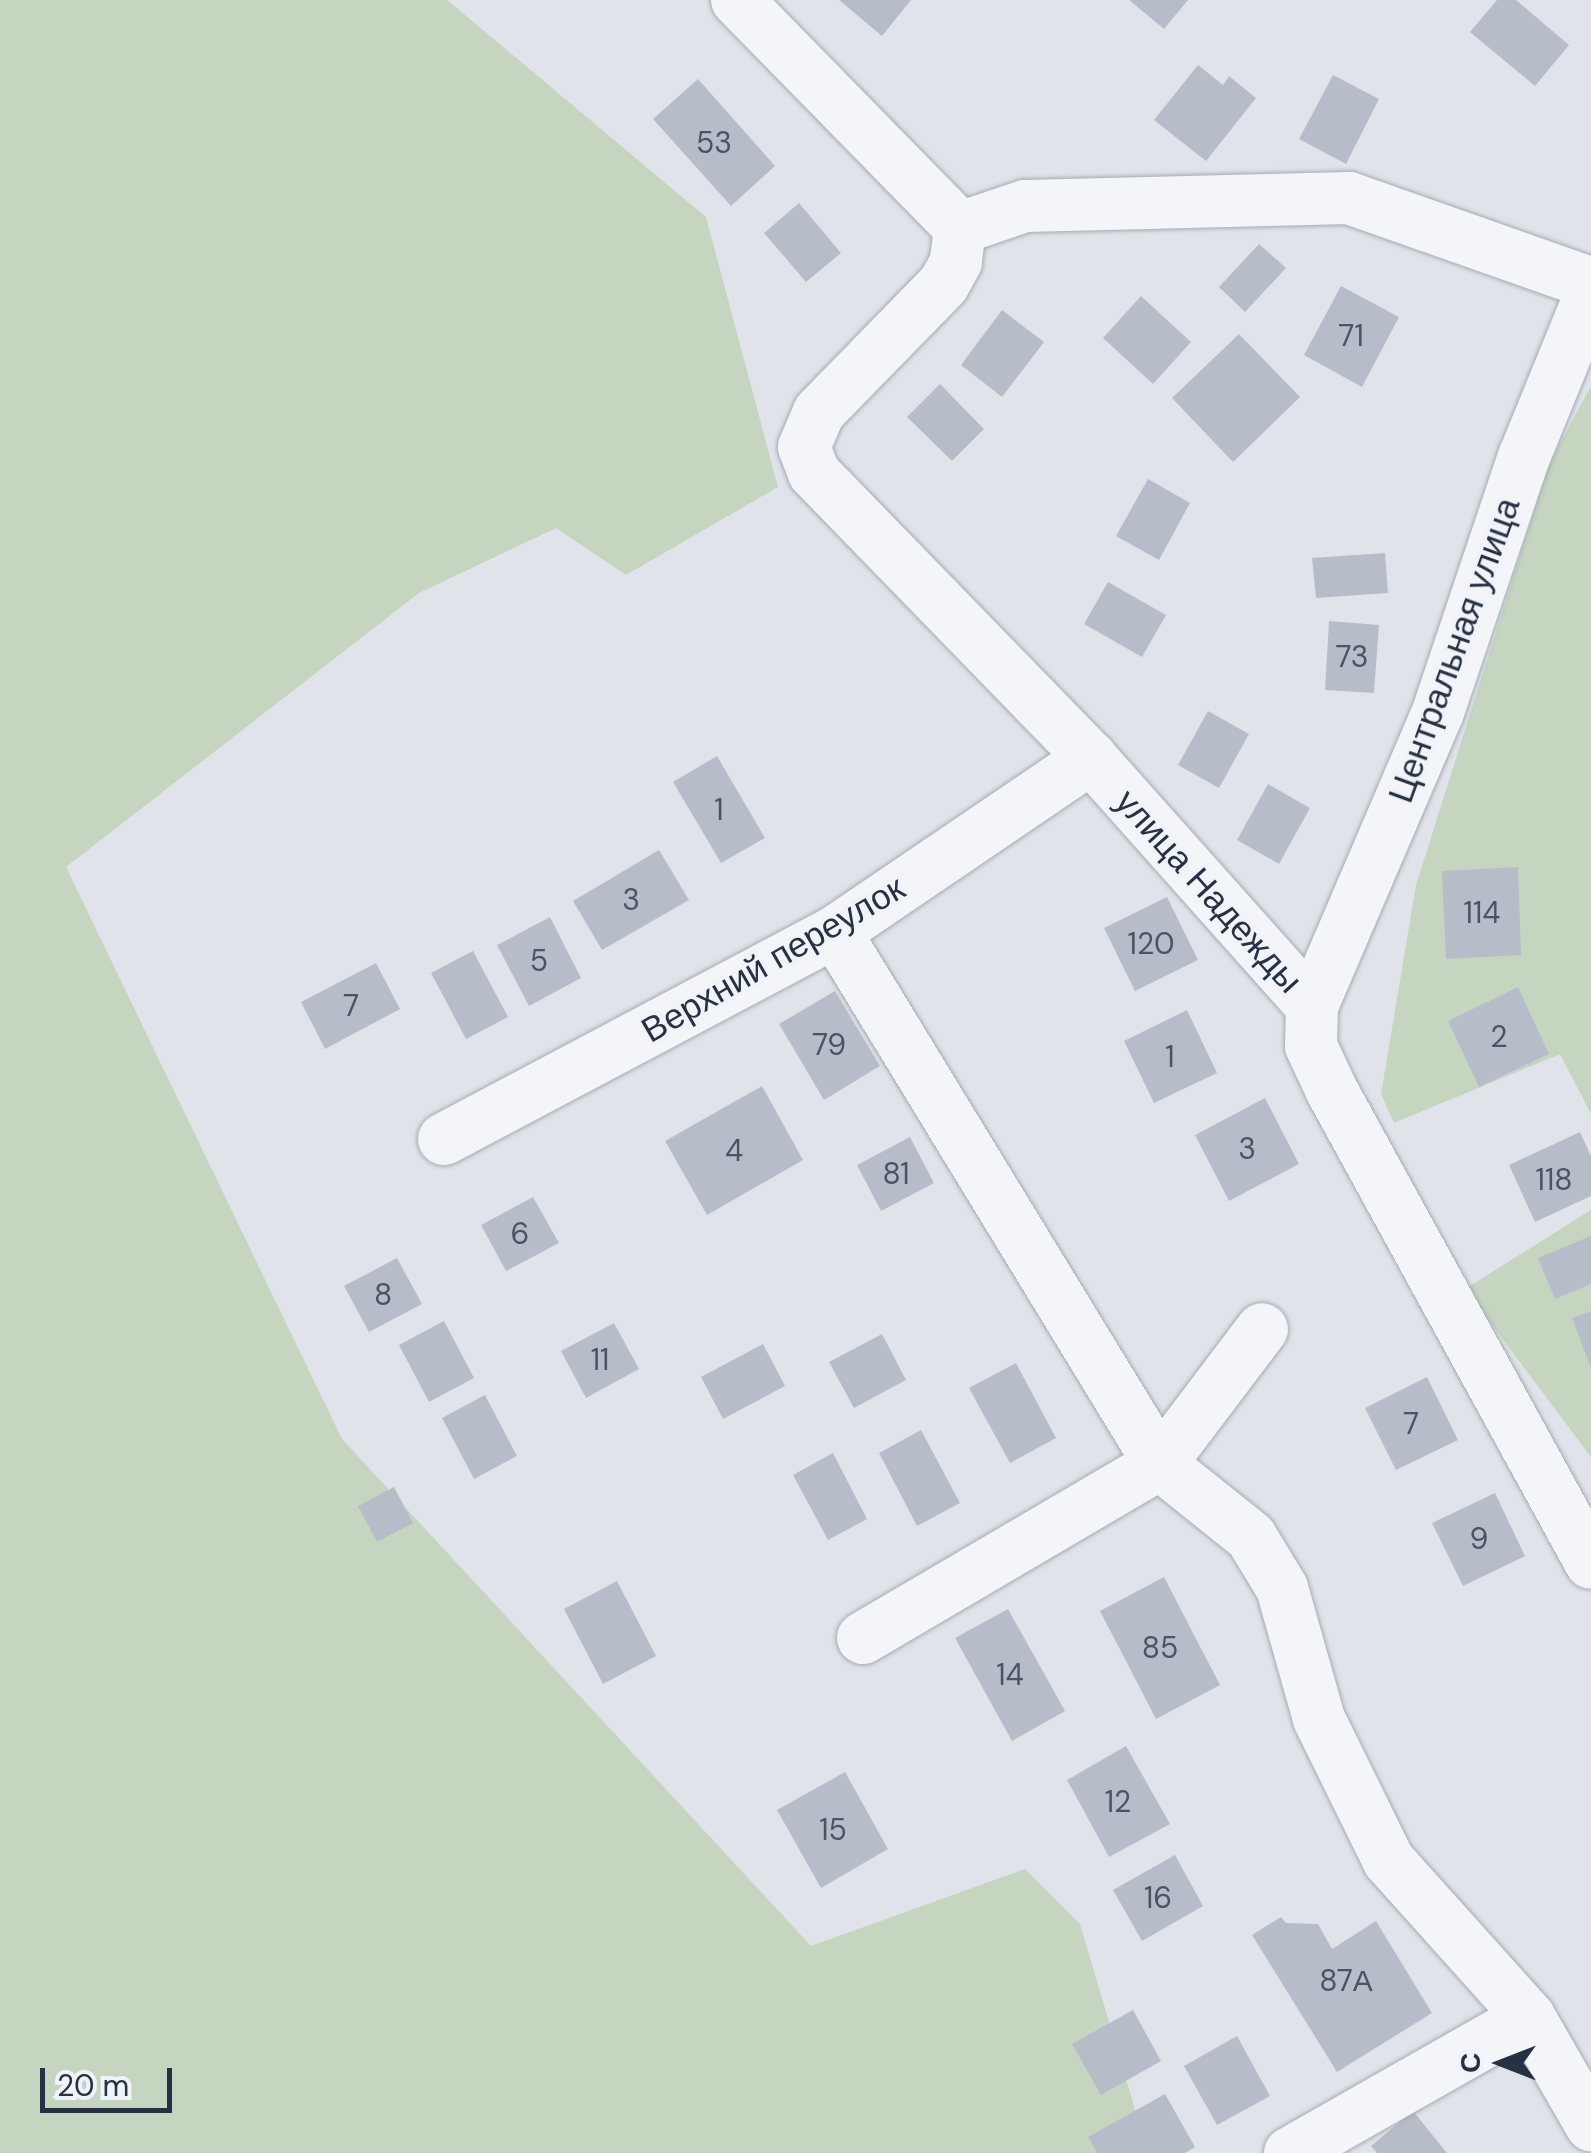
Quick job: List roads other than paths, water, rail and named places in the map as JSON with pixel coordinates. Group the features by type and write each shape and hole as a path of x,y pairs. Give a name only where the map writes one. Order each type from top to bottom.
{"street":[{"path":"736,0 774,44 960,228 1025,206 1349,198 1591,284"},
{"name":"улица Надежды","path":"960,228 956,262 943,284 819,412 804,447 814,473 1091,758 1312,1006 1311,1046 1332,1091 1591,1563"},
{"name":"Центральная улица","path":"1312,1006 1438,712 1524,457 1591,293"},
{"name":"Верхний переулок","path":"444,1140 835,932 1091,758"},
{"path":"835,932 1160,1464 1251,1537 1282,1588 1319,1719 1389,1861 1529,2017 1591,2125"},
{"path":"862,1638 1160,1464 1262,1329"},
{"path":"1290,2153 1529,2017"}]}
